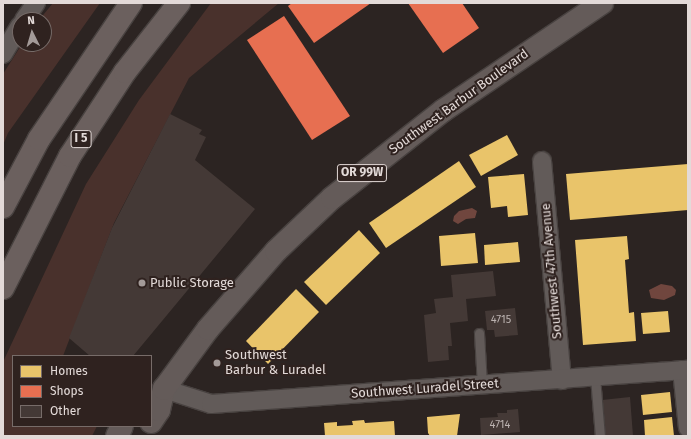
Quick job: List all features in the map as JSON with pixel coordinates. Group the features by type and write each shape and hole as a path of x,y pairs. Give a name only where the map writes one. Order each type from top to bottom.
{"highway":[{"path":"3,207 39,139 131,3"},
{"name":"I 5","path":"3,288 70,156 125,72 179,3"}],"main road":[{"name":"Southwest Barbur Boulevard","path":"152,420 159,410 157,390 236,295 276,251 332,198 444,110 602,3"},
{"path":"117,436 122,427"},
{"path":"142,436 148,427"}],"street":[{"path":"30,12 36,3"},
{"path":"3,54 12,39"},
{"name":"Southwest 47th Avenue","path":"542,161 562,380"},
{"path":"685,370 688,428"},
{"name":"Southwest Luradel Street","path":"157,390 210,404 685,370"}],"lane":[{"path":"479,333 482,385"},
{"path":"595,377 600,436"}],"shaded area":[{"path":"53,3 100,3 8,133 3,145 3,74 17,52 52,52 52,12 46,12"},
{"path":"211,3 279,3 189,78 114,223 63,355 12,355 12,427 96,427 92,436 3,436 3,362 86,184 139,100"},
{"path":"472,208 477,211 475,218 466,219 458,224 453,221 454,216 459,211"},
{"path":"661,284 672,286 676,290 675,295 664,300 651,298 649,290"}],"building: Homes":[{"path":"507,135 518,155 481,176 469,155"},
{"path":"459,161 476,187 386,248 369,223"},
{"path":"688,164 688,210 570,220 566,174"},
{"path":"524,174 528,215 508,217 507,206 491,208 488,177"},
{"path":"359,230 380,253 326,305 304,282"},
{"path":"475,233 478,263 441,266 439,236"},
{"path":"627,236 629,259 625,260 629,313 634,312 636,341 583,345 575,240"},
{"path":"518,242 520,262 485,265 484,245"},
{"path":"296,289 319,312 268,364 246,341"},
{"path":"668,311 670,332 643,334 641,313"},
{"path":"670,392 672,412 643,415 641,395"},
{"path":"460,414 457,436 430,436 428,433 427,417"},
{"path":"672,417 674,436 645,436 644,420"},
{"path":"364,420 365,423 394,421 395,436 325,436 324,423 337,422 337,426 353,425 352,421"}],"building: Shops":[{"path":"292,3 371,3 314,43 288,6"},
{"path":"408,3 462,3 479,28 443,53"},
{"path":"284,16 350,116 312,140 247,40"}],"building: Other":[{"name":"Public Storage","path":"170,114 202,130 199,134 206,137 195,160 255,209 134,355 89,355 69,338 112,228"},
{"path":"493,271 496,296 466,299 468,321 450,323 452,346 448,346 449,360 428,362 424,315 436,313 434,299 453,297 451,275"},
{"path":"515,308 518,335 495,337 494,330 487,330 485,311"},
{"path":"630,397 633,436 605,436 602,400"},
{"path":"518,409 520,432 481,435 480,418 498,417 497,413 507,413 507,410"}],"place":[{"name":"Public Storage","path":"142,283"},
{"name":"Southwest Barbur & Luradel","path":"217,363"}]}
